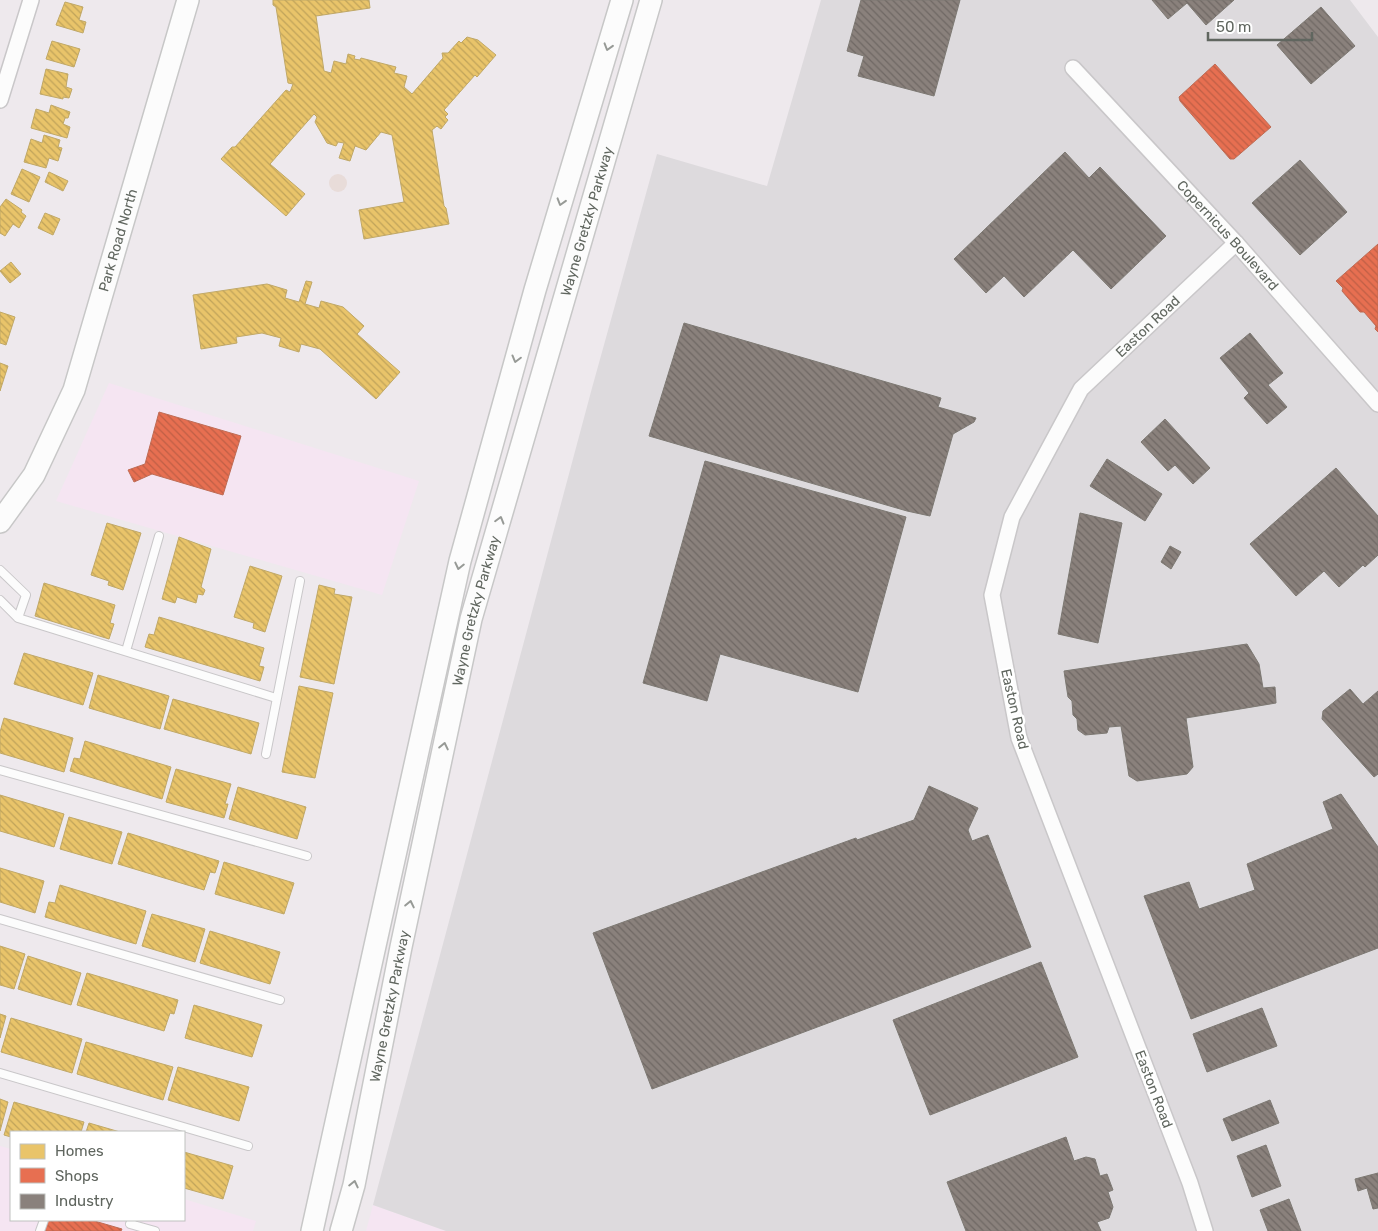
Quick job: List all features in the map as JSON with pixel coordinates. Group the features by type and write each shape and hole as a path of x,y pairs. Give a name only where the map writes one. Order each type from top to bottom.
{"main road":[{"name":"Park Road North","path":"0,522 34,475 74,390 188,0"},
{"name":"Wayne Gretzky Parkway","path":"312,1231 460,561 535,290 622,0"},
{"name":"Wayne Gretzky Parkway","path":"341,1231 354,1185 401,947 471,620 651,0"}],"street":[{"path":"0,100 30,0"},
{"name":"Copernicus Boulevard","path":"1073,68 1236,243 1378,404"},
{"name":"Easton Road","path":"1205,1231 1187,1173 1019,738 992,595 1012,517 1081,389 1236,243"}],"lane":[{"path":"126,651 159,536"},
{"path":"0,570 26,594 18,618"},
{"path":"266,754 300,580"},
{"path":"0,600 18,618 276,698"},
{"path":"0,770 308,856"},
{"path":"0,919 280,1000"},
{"path":"0,1072 248,1146"},
{"path":"132,1221 130,1224 155,1231"}],"shaded area":[{"path":"821,0 1350,0 1378,37 1378,1231 446,1231 373,1205 592,388 657,154 767,186"},
{"path":"334,174 342,174 347,179 345,190 334,192 329,187 329,179"},
{"path":"109,383 419,481 382,595 56,501"},
{"path":"0,1146 10,1149 10,1221 185,1221 185,1199 256,1221 253,1231 0,1231"},
{"path":"373,1205 446,1231 366,1231"}],"building: Homes":[{"path":"273,0 369,0 370,8 316,16 324,71 331,73 334,61 346,64 348,54 355,56 354,59 360,60 361,58 396,67 394,73 407,76 404,87 412,94 443,58 442,53 448,53 459,41 461,43 467,37 478,40 496,55 477,77 475,75 444,110 448,114 445,117 448,120 441,129 437,126 432,130 444,206 449,224 364,239 359,210 404,202 392,135 381,132 366,150 355,146 350,161 339,158 344,143 338,142 336,146 327,143 315,122 317,117 314,114 270,164 305,194 286,216 221,159 232,147 235,147 286,90 290,92 293,84 288,83 276,7 273,5"},
{"path":"65,2 83,7 79,20 86,22 83,33 56,25"},
{"path":"52,41 80,49 74,67 46,59"},
{"path":"46,69 68,74 66,87 72,89 69,98 63,97 63,99 40,94"},
{"path":"51,105 70,112 63,124 70,127 67,138 31,128 36,109 49,113"},
{"path":"44,135 60,140 58,147 62,148 58,161 49,158 46,168 24,162 31,139 42,143"},
{"path":"22,169 40,177 29,202 11,194"},
{"path":"49,172 68,181 63,191 45,182"},
{"path":"6,199 22,210 21,212 26,216 19,228 13,224 5,236 0,233 0,207"},
{"path":"45,213 60,219 53,235 38,228"},
{"path":"11,262 21,274 10,283 0,271"},
{"path":"306,281 312,282 305,304 319,308 321,301 343,307 364,326 357,334 400,372 376,399 320,349 301,344 299,352 279,346 281,338 262,333 236,337 237,343 201,349 193,295 267,284 287,290 285,298 299,302"},
{"path":"0,312 15,317 6,345 0,343"},
{"path":"0,363 8,366 0,391"},
{"path":"107,523 141,533 123,590 108,585 109,581 91,575"},
{"path":"179,537 211,549 201,587 205,590 203,595 198,594 196,603 177,597 175,603 162,599"},
{"path":"250,566 282,576 265,632 253,628 254,623 234,617"},
{"path":"44,583 115,605 110,623 114,624 109,639 35,616"},
{"path":"319,585 335,589 334,594 352,597 334,684 300,677"},
{"path":"159,617 264,648 259,666 264,667 260,681 145,647 149,634 154,635"},
{"path":"24,653 93,673 83,705 14,684"},
{"path":"98,675 169,696 160,729 89,708"},
{"path":"299,686 333,693 315,778 282,772"},
{"path":"173,699 259,723 251,754 164,729"},
{"path":"4,718 73,738 64,772 0,753 0,732"},
{"path":"85,741 171,767 162,799 70,771 74,758 80,759"},
{"path":"176,769 231,784 225,804 228,804 224,818 166,802"},
{"path":"238,787 306,807 297,839 229,819"},
{"path":"0,795 64,814 54,847 0,831"},
{"path":"69,817 122,832 112,864 60,849"},
{"path":"128,833 219,861 215,873 210,872 204,890 118,864"},
{"path":"224,862 294,883 284,914 215,894"},
{"path":"0,868 44,881 35,913 0,902"},
{"path":"60,885 146,911 136,944 45,917 49,902 55,903"},
{"path":"152,914 205,929 195,962 142,946"},
{"path":"210,931 280,952 270,984 200,963"},
{"path":"0,946 25,954 14,989 0,985"},
{"path":"28,956 81,973 71,1005 18,989"},
{"path":"87,973 178,1000 174,1014 170,1013 164,1031 77,1005"},
{"path":"194,1005 262,1025 252,1057 185,1038"},
{"path":"0,1014 6,1016 0,1038"},
{"path":"11,1018 82,1039 72,1073 1,1052"},
{"path":"86,1042 173,1067 163,1100 77,1074"},
{"path":"178,1067 249,1087 239,1121 168,1100"},
{"path":"0,1099 8,1102 0,1131"},
{"path":"14,1102 84,1122 81,1131 10,1131 10,1137 4,1135"},
{"path":"89,1123 117,1131 86,1131"},
{"path":"185,1152 233,1166 223,1199 185,1188"}],"building: Shops":[{"path":"1215,64 1271,127 1234,159 1230,159 1180,101 1179,97"},
{"path":"1378,244 1378,332 1375,329 1376,326 1364,312 1360,312 1336,281"},
{"path":"159,412 241,436 223,495 152,474 134,482 128,470 145,464"},
{"path":"48,1221 94,1221 122,1229 121,1231 45,1231"}],"building: Industry":[{"path":"861,0 960,0 934,96 858,76 864,56 847,51"},
{"path":"1152,0 1234,0 1206,25 1187,3 1168,19"},
{"path":"1321,7 1355,46 1311,84 1277,45"},
{"path":"1065,152 1089,178 1100,167 1166,236 1111,289 1073,250 1024,297 1004,276 986,293 954,259"},
{"path":"1300,160 1347,212 1300,255 1252,203"},
{"path":"684,323 941,398 938,407 976,418 974,422 953,434 930,516 649,436"},
{"path":"1250,333 1283,373 1268,385 1287,407 1267,424 1244,398 1249,393 1220,358"},
{"path":"1165,419 1210,468 1193,484 1175,465 1168,471 1141,442"},
{"path":"1107,459 1162,494 1145,521 1090,486"},
{"path":"705,461 906,517 858,692 720,654 707,701 643,683"},
{"path":"1336,468 1378,516 1378,555 1365,567 1363,565 1339,587 1324,571 1296,596 1250,544"},
{"path":"1080,513 1122,523 1098,643 1058,634"},
{"path":"1170,546 1181,552 1171,569 1161,562"},
{"path":"1247,644 1259,664 1263,688 1275,687 1276,703 1186,718 1193,767 1187,774 1137,781 1129,776 1121,726 1109,727 1107,733 1085,735 1078,730 1077,719 1073,715 1072,701 1068,697 1064,671"},
{"path":"1350,689 1363,704 1378,691 1378,774 1374,777 1322,719 1323,711"},
{"path":"929,786 978,808 968,830 972,841 988,835 1031,947 652,1089 593,933 856,838 857,840 914,820"},
{"path":"1341,794 1378,847 1378,948 1191,1019 1144,896 1189,882 1199,909 1255,890 1247,864 1333,829 1323,802"},
{"path":"1041,962 1078,1057 930,1115 893,1020"},
{"path":"1262,1008 1277,1046 1207,1072 1193,1034"},
{"path":"1270,1100 1279,1123 1232,1141 1223,1119"},
{"path":"1066,1137 1074,1161 1086,1157 1095,1159 1100,1176 1107,1174 1113,1190 1108,1192 1113,1207 1109,1218 1097,1222 1101,1231 966,1231 947,1182"},
{"path":"1266,1145 1281,1186 1252,1197 1237,1156"},
{"path":"1378,1173 1378,1208 1373,1209 1367,1188 1358,1191 1355,1179"},
{"path":"1289,1199 1301,1231 1268,1231 1260,1210"}]}
